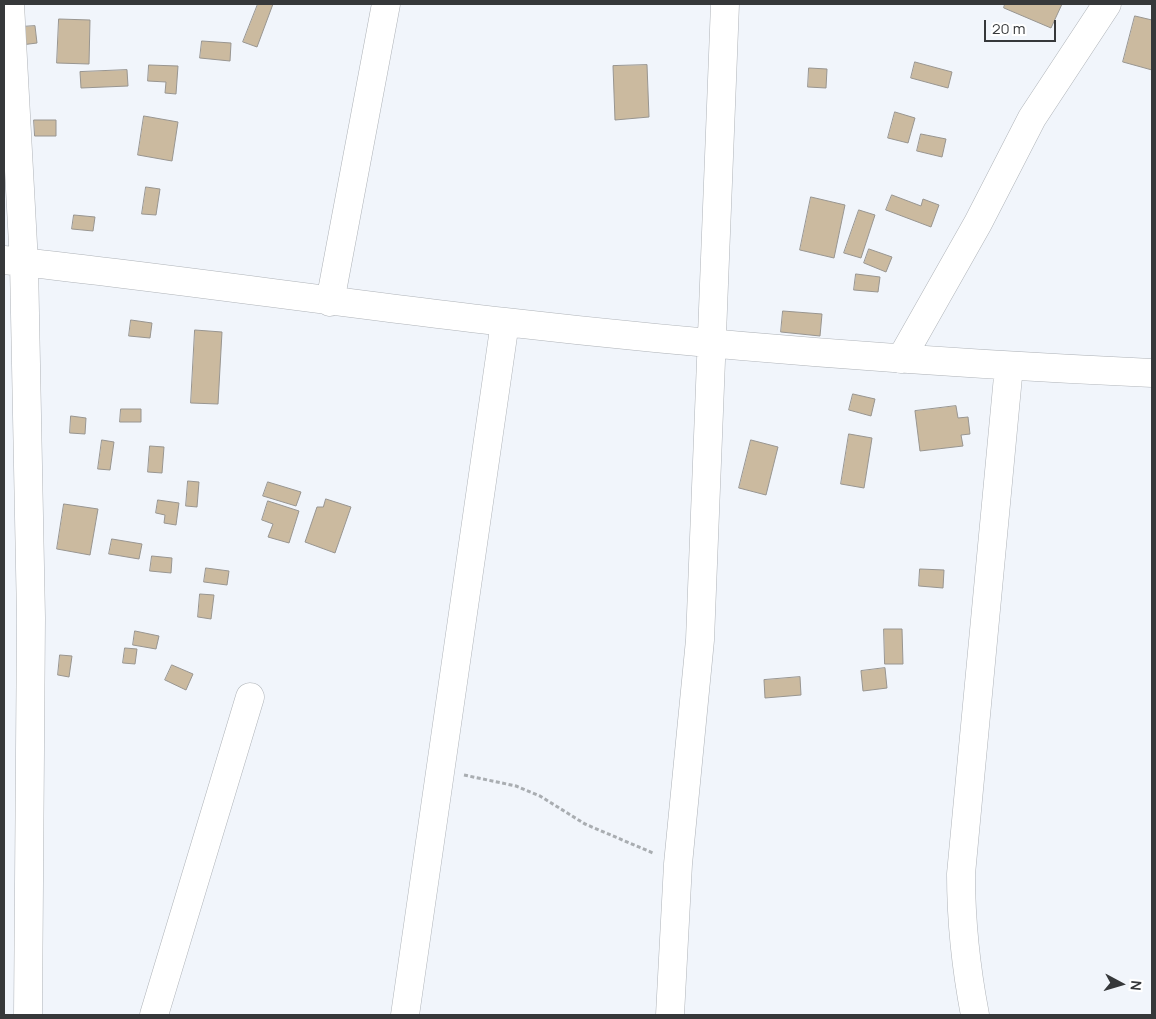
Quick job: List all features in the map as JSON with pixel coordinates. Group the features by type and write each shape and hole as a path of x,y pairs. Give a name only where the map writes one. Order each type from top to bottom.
{"street":[{"path":"10,4 14,262 31,618 28,1015"},
{"path":"330,302 386,4"},
{"path":"670,1015 678,864 700,640 725,4"},
{"path":"901,359 978,223 1032,118 1107,4"},
{"path":"14,262 330,302 713,345 1010,366 1152,372"},
{"path":"405,1015 505,322"},
{"path":"975,1015 966,968 961,922 961,874 1010,366"},
{"path":"154,1015 250,697"}],"path":[{"path":"439,770 516,786 540,796 585,824 678,864"}],"building":[{"path":"258,4 273,4 257,47 243,42"},
{"path":"1005,4 1062,4 1051,28 1004,8"},
{"path":"1135,16 1152,20 1152,70 1123,62"},
{"path":"59,19 90,20 89,64 57,63"},
{"path":"35,26 37,43 21,45 20,27"},
{"path":"202,41 231,43 230,61 200,58"},
{"path":"915,62 952,72 948,88 911,78"},
{"path":"149,65 178,66 176,94 165,93 166,82 148,81"},
{"path":"647,65 649,117 615,120 613,66"},
{"path":"809,68 827,69 826,88 808,87"},
{"path":"127,70 128,86 81,88 80,72"},
{"path":"895,112 915,118 908,143 888,138"},
{"path":"144,116 178,122 172,161 138,155"},
{"path":"34,120 56,120 56,136 35,136"},
{"path":"921,134 946,139 942,157 917,151"},
{"path":"146,187 160,189 156,215 142,214"},
{"path":"892,195 921,206 923,199 939,205 931,227 886,210"},
{"path":"811,197 845,205 834,258 800,250"},
{"path":"859,210 875,215 861,258 844,253"},
{"path":"74,215 95,217 93,231 72,229"},
{"path":"869,249 892,257 886,272 864,263"},
{"path":"856,274 880,277 878,292 854,290"},
{"path":"783,311 822,314 820,336 781,332"},
{"path":"131,320 152,323 150,338 129,336"},
{"path":"195,330 222,332 218,404 191,403"},
{"path":"853,394 875,399 871,416 849,410"},
{"path":"956,406 958,418 968,417 970,434 961,435 963,446 920,451 915,411"},
{"path":"121,409 141,409 141,422 120,422"},
{"path":"71,416 86,418 85,434 70,433"},
{"path":"849,434 872,438 864,488 841,484"},
{"path":"102,440 114,442 110,470 98,469"},
{"path":"751,440 778,447 766,495 739,488"},
{"path":"150,446 164,447 162,473 148,472"},
{"path":"188,481 199,482 197,507 186,506"},
{"path":"268,482 301,492 296,506 263,496"},
{"path":"326,499 351,507 335,553 305,542 317,507 323,507"},
{"path":"158,500 179,503 176,525 164,523 165,515 156,513"},
{"path":"268,501 299,511 289,543 268,537 273,524 262,520"},
{"path":"64,504 98,509 90,555 57,549"},
{"path":"112,539 142,544 139,559 109,554"},
{"path":"152,556 172,558 171,573 150,571"},
{"path":"206,568 229,571 227,585 204,582"},
{"path":"920,569 944,570 943,588 919,586"},
{"path":"200,594 214,595 211,619 198,617"},
{"path":"884,629 902,629 903,664 885,664"},
{"path":"135,631 159,636 156,649 133,645"},
{"path":"125,648 137,649 135,664 123,663"},
{"path":"60,655 72,656 69,677 58,675"},
{"path":"172,665 193,674 186,690 165,680"},
{"path":"885,668 887,688 863,691 861,671"},
{"path":"800,677 801,695 765,698 764,680"}]}
